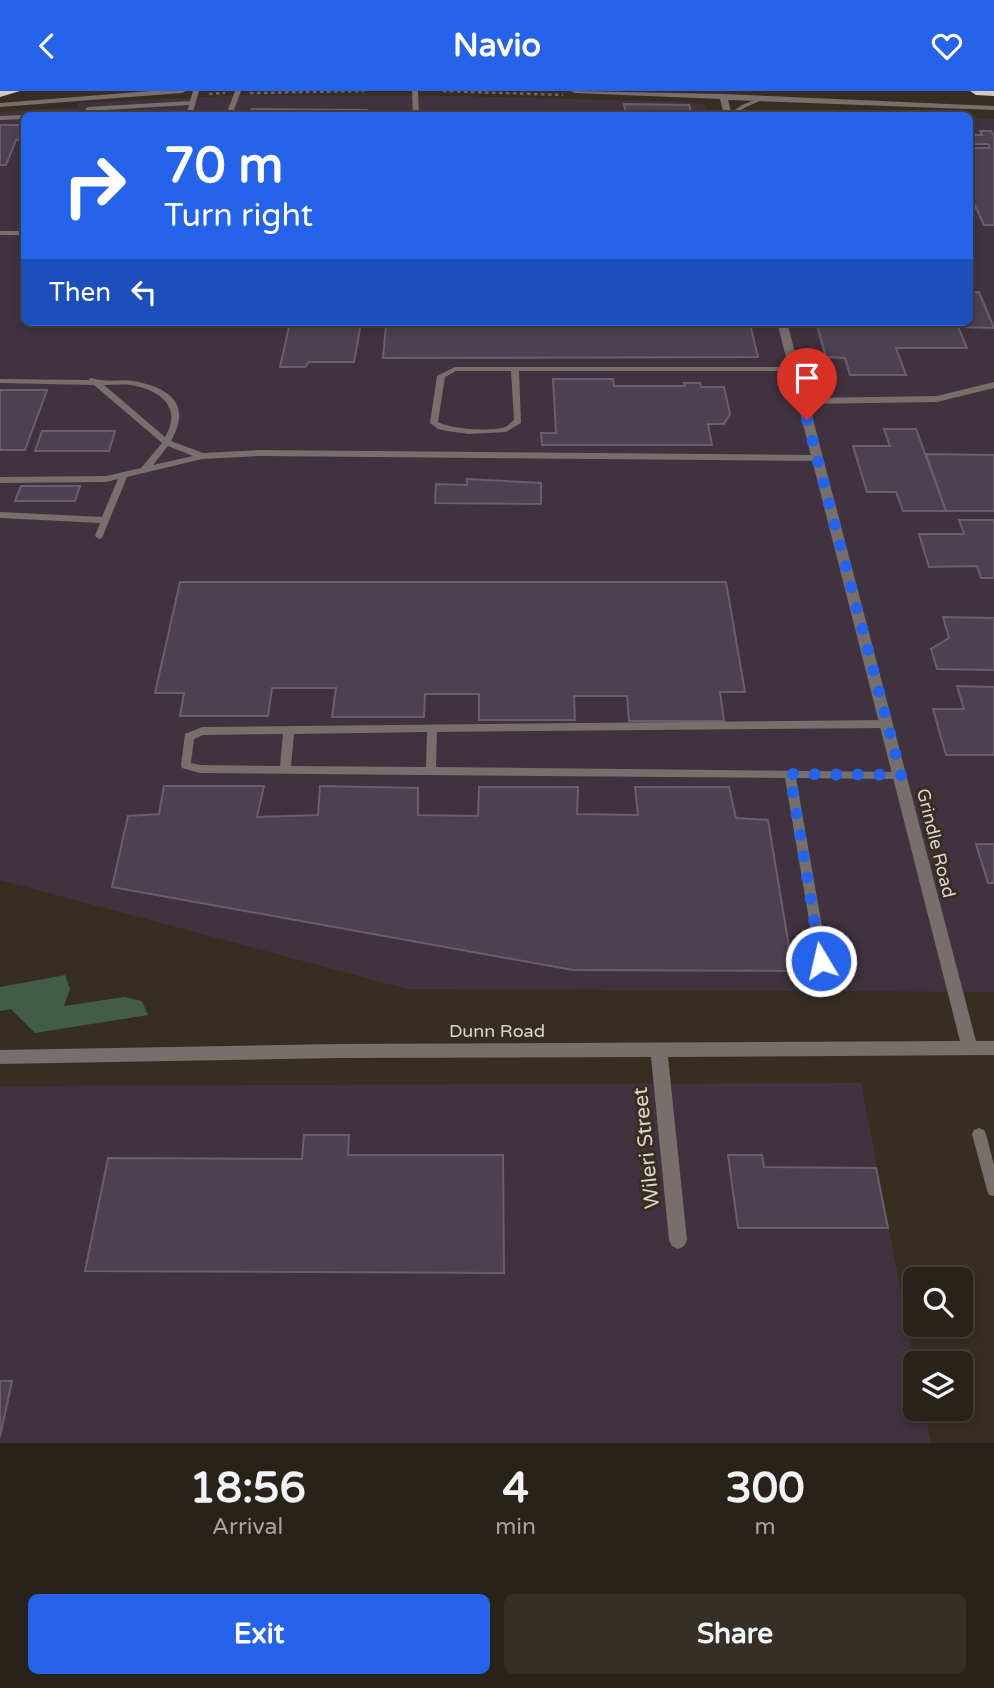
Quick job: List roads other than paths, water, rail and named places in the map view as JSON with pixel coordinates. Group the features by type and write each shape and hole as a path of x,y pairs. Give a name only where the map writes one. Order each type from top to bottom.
{"highway":[{"path":"0,93 12,91"},
{"path":"976,91 994,92"}],"street":[{"path":"0,105 182,91"},
{"path":"575,91 994,108"},
{"path":"723,96 728,112"},
{"name":"Grindle Road","path":"783,326 970,1049"},
{"path":"803,401 937,399 994,385"},
{"name":"Dunn Road","path":"0,1057 338,1051 994,1048"},
{"name":"Wileri Street","path":"659,1051 678,1240"}],"lane":[{"path":"191,112 196,91"},
{"path":"230,112 238,91"},
{"path":"415,91 416,112"},
{"path":"734,112 764,98"},
{"path":"88,109 193,103"},
{"path":"0,118 21,117"},
{"path":"0,233 21,233"},
{"path":"515,370 518,422 513,427 506,430 451,429 441,428 435,423 441,376 448,371 515,370 795,369"},
{"path":"0,381 93,380 149,386 160,393 176,411 177,421 168,443 143,471"},
{"path":"93,380 168,443 202,456"},
{"path":"0,480 87,481 123,477 202,456 352,453 816,458"},
{"path":"99,536 123,477"},
{"path":"0,515 105,520"},
{"path":"887,724 197,731 189,737 186,765 194,769 901,775"},
{"path":"431,772 432,729"},
{"path":"285,770 289,730"},
{"path":"790,774 821,961"},
{"path":"979,1134 994,1190"}]}
